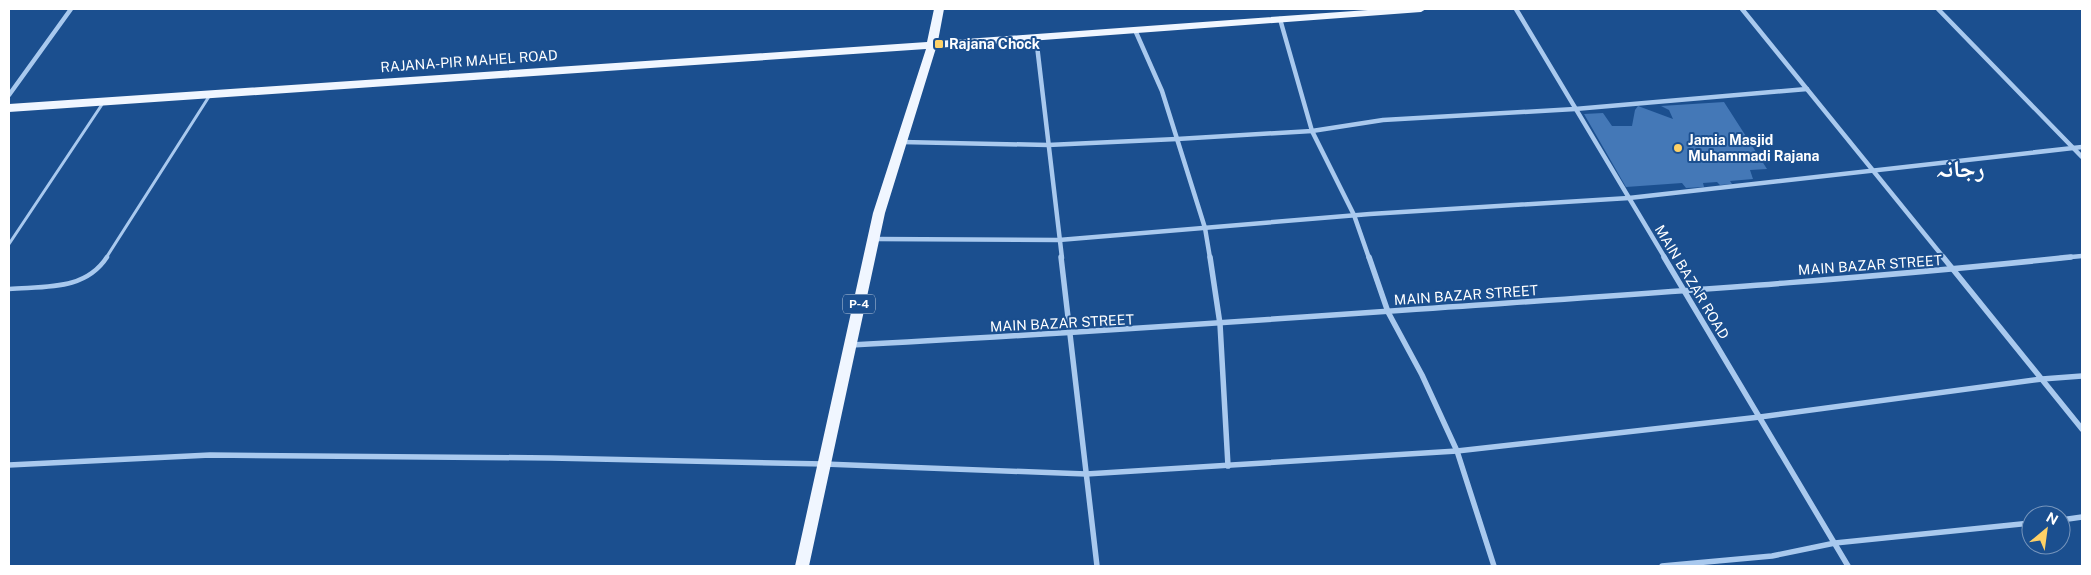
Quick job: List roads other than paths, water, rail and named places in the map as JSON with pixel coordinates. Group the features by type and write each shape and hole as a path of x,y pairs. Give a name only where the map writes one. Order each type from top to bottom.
{"main road":[{"name":"P-4","path":"802,566 879,212 932,45 939,9"},
{"name":"RAJANA-PIR MAHEL ROAD","path":"9,108 932,45 1421,9"}],"street":[{"path":"9,96 71,9"},
{"name":"MAIN BAZAR ROAD","path":"1516,9 1848,566"},
{"path":"1742,9 2082,429"},
{"path":"1938,9 2082,157"},
{"path":"1280,19 1312,131 1354,215 1388,312 1422,375 1457,451 1494,566"},
{"path":"1135,30 1162,92 1205,228 1220,324 1228,466"},
{"path":"1036,37 1097,566"},
{"path":"902,142 1048,145 1178,139 1312,131 1383,120 1575,109 1807,89"},
{"path":"874,238 1059,240 1354,215 1629,198 2082,147"},
{"name":"MAIN BAZAR STREET","path":"850,345 1071,334 1684,291 1954,270 2082,256"},
{"path":"9,465 210,455 550,458 824,464 1086,474 1457,451 1760,417 2042,379 2082,376"},
{"path":"1662,566 1772,556 1834,543 2021,524"}],"lane":[{"path":"9,289 66,284 85,279 101,266 210,94"},
{"path":"9,244 104,101"}],"place":[{"name":"Rajana Chock","path":"939,44"},
{"name":"Jamia Masjid Muhammadi Rajana","path":"1678,148"}],"district":[{"name":"رجانہ","path":"1960,168"}]}
